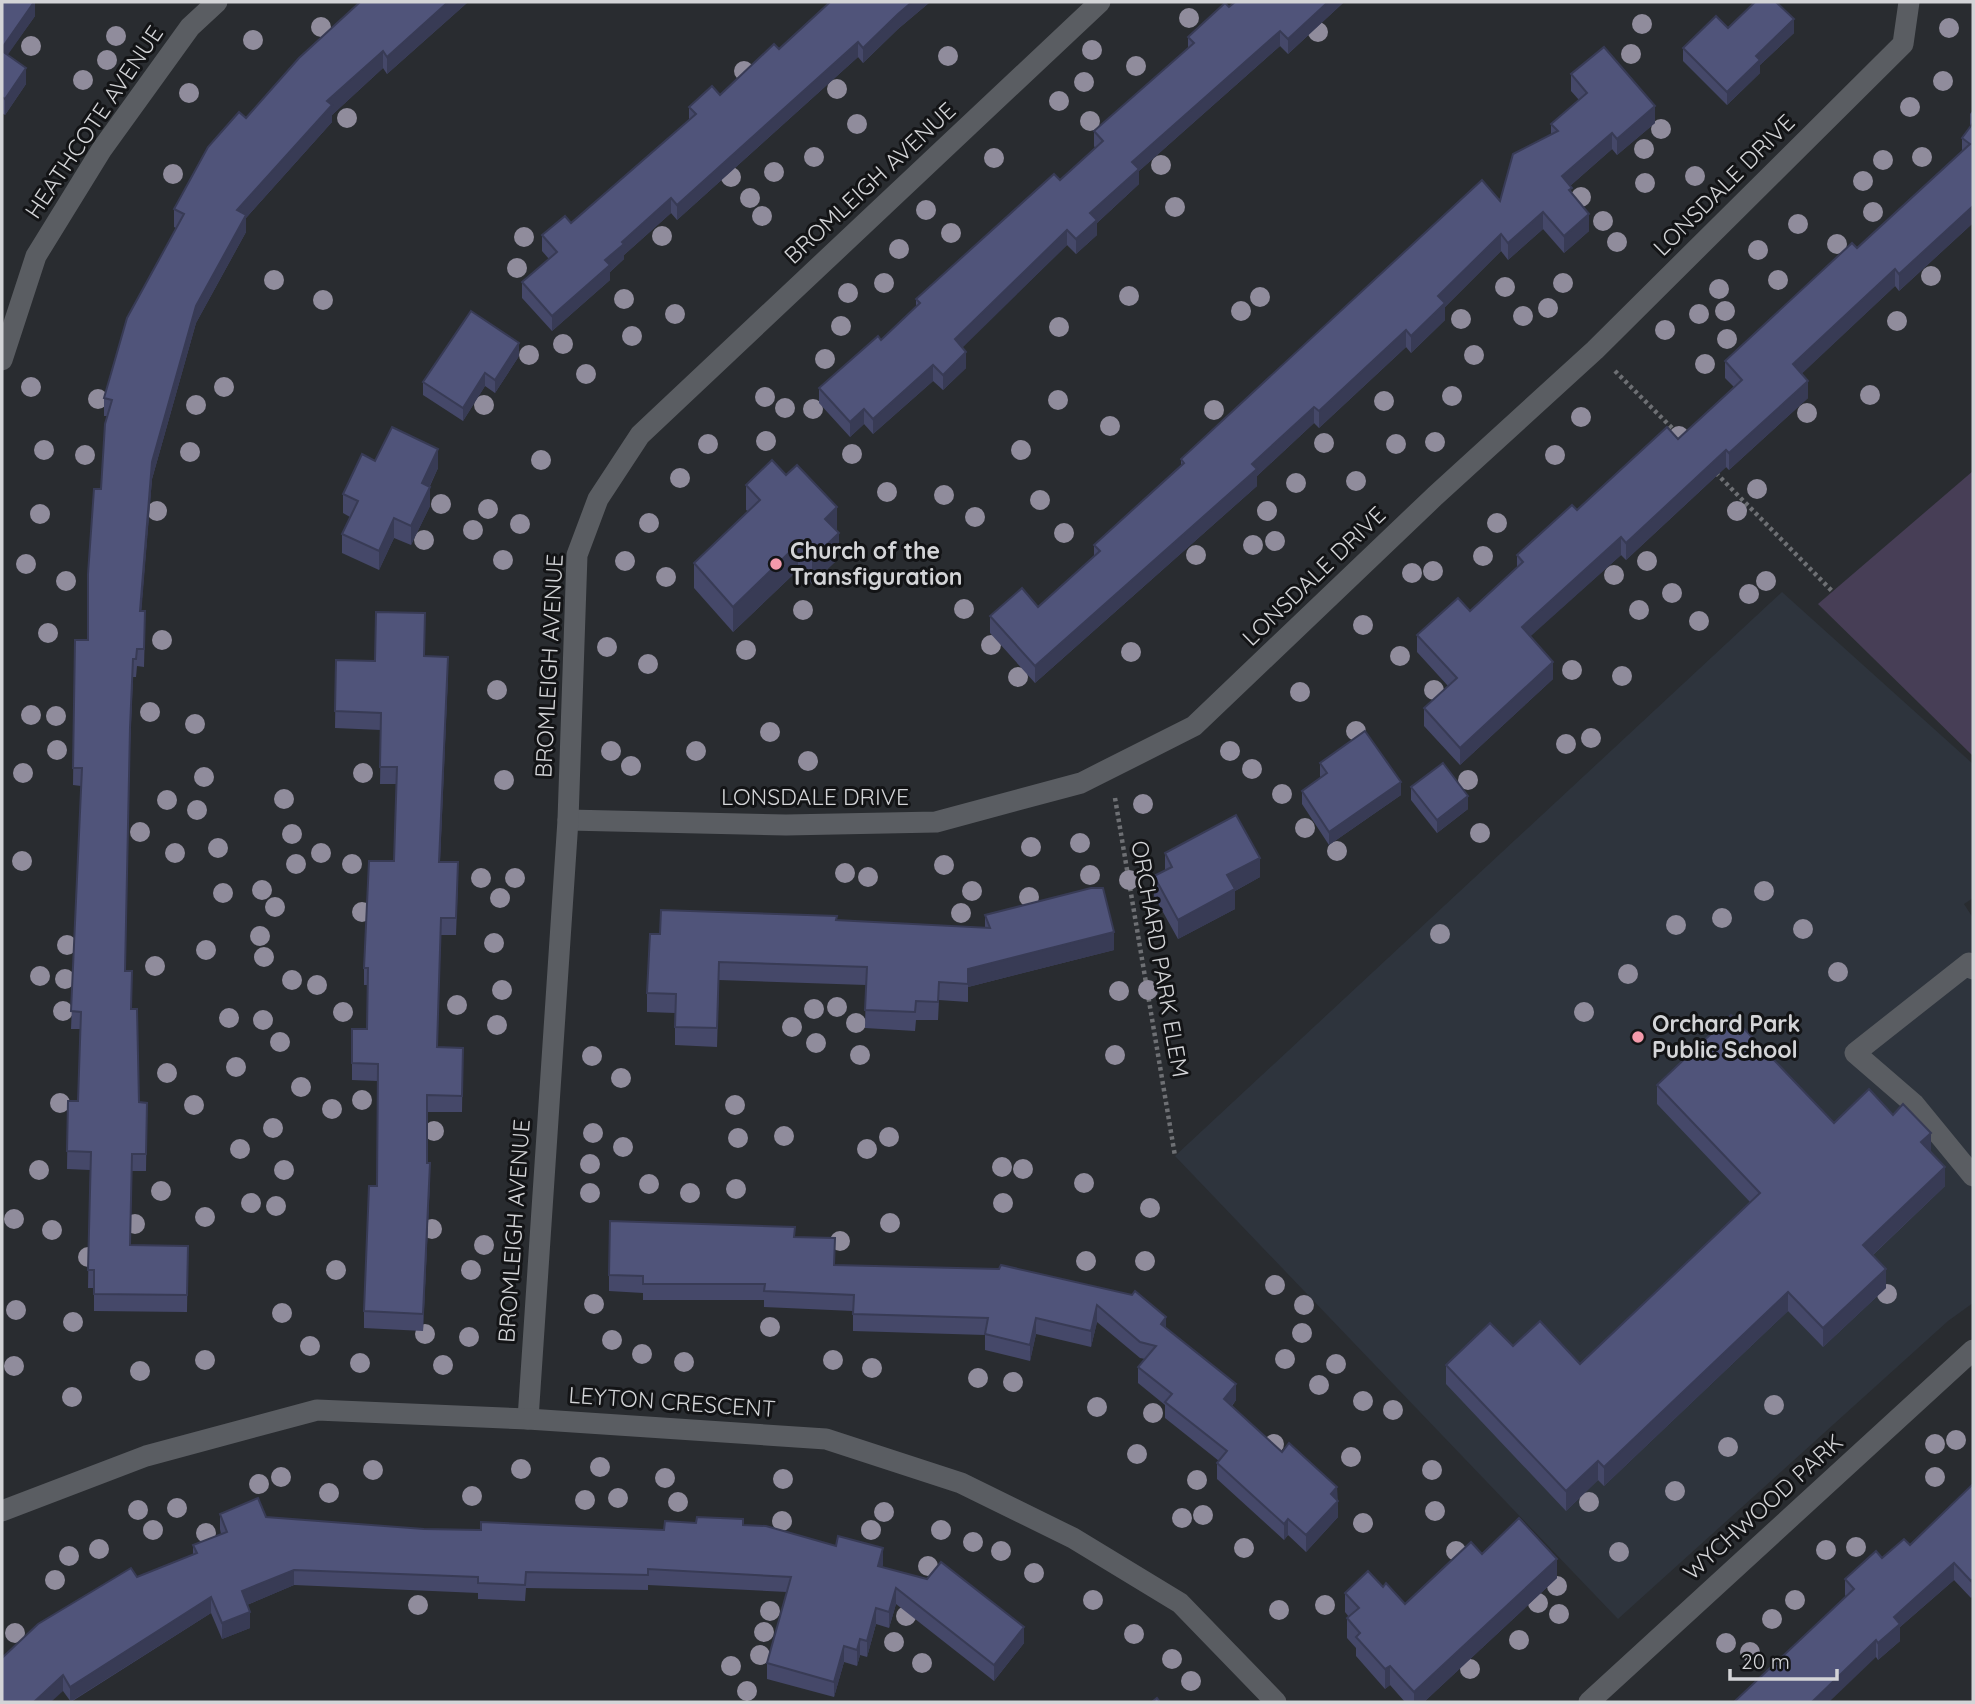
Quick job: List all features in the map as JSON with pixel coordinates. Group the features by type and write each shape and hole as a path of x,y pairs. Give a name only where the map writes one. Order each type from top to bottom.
{"street":[{"name":"HEATHCOTE AVENUE","path":"2,360 37,256 102,149 190,27 217,2"},
{"name":"BROMLEIGH AVENUE","path":"528,1419 568,820 577,555 598,499 640,435 1100,2"},
{"name":"LONSDALE DRIVE","path":"568,820 786,825 936,822 1081,783 1194,726 1436,496 1595,350 1903,44 1909,2"},
{"path":"1973,969 1969,963 1855,1053 1914,1104 1973,1176"},
{"name":"WYCHWOOD PARK","path":"1589,1702 1973,1350"},
{"name":"LEYTON CRESCENT","path":"2,1511 146,1456 317,1410 528,1419 826,1438 961,1483 1073,1538 1180,1604 1276,1702"}],"path":[{"path":"1595,350 1689,446"},
{"path":"1708,466 1832,591"},
{"name":"ORCHARD PARK ELEM","path":"1111,768 1175,1156"}],"shaded area":[{"path":"1973,471 1973,756 1818,604"},
{"name":"Orchard Park Public School","path":"1782,592 1973,764 1973,898 1964,904 1973,918 1973,1303 1948,1321 1618,1619 1175,1156"}],"building":[{"path":"2,2 34,2 2,48"},
{"path":"360,2 448,2 387,57 383,51 327,101 332,105 237,210 246,215 196,306 152,462 140,611 145,611 144,649 137,649 136,659 133,659 130,728 125,971 132,971 131,1009 137,1009 139,1102 147,1103 146,1154 132,1154 130,1245 188,1246 187,1295 94,1294 94,1270 88,1270 91,1152 67,1151 68,1101 78,1101 81,1012 71,1011 82,768 73,768 75,640 88,640 88,574 94,489 101,489 105,424 112,400 104,398 127,318 184,214 174,209 208,147 239,112 246,118 299,58"},
{"path":"830,2 912,2 863,48 858,42 677,205 671,198 605,260 610,265 552,316 522,282 557,252 542,235 565,216 571,223 696,114 689,107 712,86 720,95 774,44 779,49"},
{"path":"1235,2 1328,2 1288,39 1280,31 1132,162 1139,169 1090,213 1097,220 1076,239 1067,230 955,339 966,352 943,375 933,365 873,419 864,409 850,422 819,388 878,336 881,340 920,303 916,299 1054,174 1060,180 1103,141 1094,131 1194,43 1188,37 1225,3 1229,7"},
{"path":"1755,2 1776,2 1794,19 1756,56 1760,60 1727,92 1683,48 1716,16 1728,28"},
{"path":"1604,47 1655,106 1617,139 1612,133 1562,176 1572,188 1569,190 1589,214 1564,236 1543,212 1508,243 1501,234 1438,296 1445,303 1411,336 1406,330 1319,411 1314,407 1252,464 1257,469 1035,666 990,616 1022,588 1038,607 1100,551 1094,545 1184,463 1181,459 1482,180 1500,201 1513,154 1558,131 1551,124 1587,93 1571,74"},
{"path":"2,51 26,68 5,99 2,97"},
{"path":"1973,123 1973,206 1899,274 1895,269 1793,364 1808,381 1729,453 1726,450 1626,543 1621,537 1522,627 1553,662 1460,748 1424,708 1457,678 1417,635 1458,598 1470,611 1523,562 1517,555 1572,505 1577,510 1667,427 1678,439 1742,380 1725,361 1852,243 1857,248 1970,144 1962,138"},
{"path":"471,311 519,343 495,380 485,373 463,408 423,382"},
{"path":"392,427 438,449 422,483 430,487 411,526 394,518 379,551 342,534 358,501 343,494 362,454 375,461"},
{"name":"Church of the Transfiguration","path":"772,460 786,475 797,465 837,507 825,519 839,533 812,559 798,544 733,607 694,563 760,500 746,485"},
{"path":"376,612 425,613 424,656 448,657 439,862 458,862 456,918 441,918 437,1047 463,1048 462,1096 427,1095 427,1163 430,1163 423,1314 364,1311 369,1186 377,1186 378,1064 352,1063 352,1029 367,1029 368,968 364,968 369,861 394,861 397,767 380,767 381,713 335,711 336,660 375,661"},
{"path":"1365,731 1401,782 1329,832 1302,791 1327,773 1320,763"},
{"path":"1443,763 1468,796 1437,820 1411,787"},
{"path":"1236,815 1260,858 1227,875 1235,889 1178,920 1154,876 1172,867 1165,853"},
{"path":"1091,888 1103,888 1114,932 968,969 968,984 939,982 938,1002 916,1001 915,1012 865,1010 867,967 719,962 717,1028 675,1027 676,994 647,993 650,934 660,934 661,910 837,916 836,920 990,928 985,915"},
{"name":"Orchard Park Public School","path":"1731,1015 1834,1123 1869,1089 1893,1115 1903,1104 1931,1133 1921,1142 1945,1167 1863,1245 1886,1269 1823,1328 1788,1292 1604,1467 1598,1461 1566,1491 1446,1365 1490,1323 1513,1346 1540,1321 1580,1364 1760,1193 1657,1085"},
{"path":"610,1221 795,1227 794,1237 835,1238 834,1265 999,1269 1001,1265 1132,1295 1135,1291 1166,1317 1161,1324 1236,1384 1224,1399 1282,1452 1289,1443 1337,1487 1331,1494 1338,1501 1306,1535 1288,1519 1284,1524 1217,1463 1227,1451 1165,1402 1172,1394 1138,1367 1156,1346 1140,1342 1097,1305 1091,1331 1036,1318 1030,1345 985,1334 988,1318 853,1314 854,1295 764,1291 765,1284 643,1284 643,1276 609,1275"},
{"path":"1973,1484 1971,1581 1954,1563 1894,1617 1900,1624 1878,1643 1876,1640 1812,1702 1734,1702 1854,1589 1845,1579 1876,1551 1882,1558 1904,1539 1910,1545"},
{"path":"258,1498 266,1517 424,1529 481,1530 481,1522 664,1530 665,1521 696,1523 697,1517 743,1519 743,1525 766,1526 836,1546 838,1536 883,1548 878,1566 927,1579 941,1562 1024,1627 994,1665 896,1588 889,1612 876,1608 867,1641 860,1639 857,1650 844,1646 834,1682 767,1663 791,1577 648,1569 648,1575 526,1572 525,1585 478,1583 478,1577 294,1570 242,1591 250,1612 222,1623 211,1597 70,1687 63,1675 34,1702 2,1702 2,1658 38,1624 131,1568 137,1577 197,1553 193,1545 227,1532 220,1514"},
{"path":"1519,1518 1557,1559 1414,1692 1390,1666 1385,1669 1356,1637 1360,1633 1347,1618 1359,1608 1345,1593 1368,1571 1383,1587 1386,1583 1405,1604 1471,1542 1482,1554"}],"place":[{"name":"Church of the Transfiguration","path":"776,564"},
{"name":"Orchard Park Public School","path":"1638,1037"}]}
